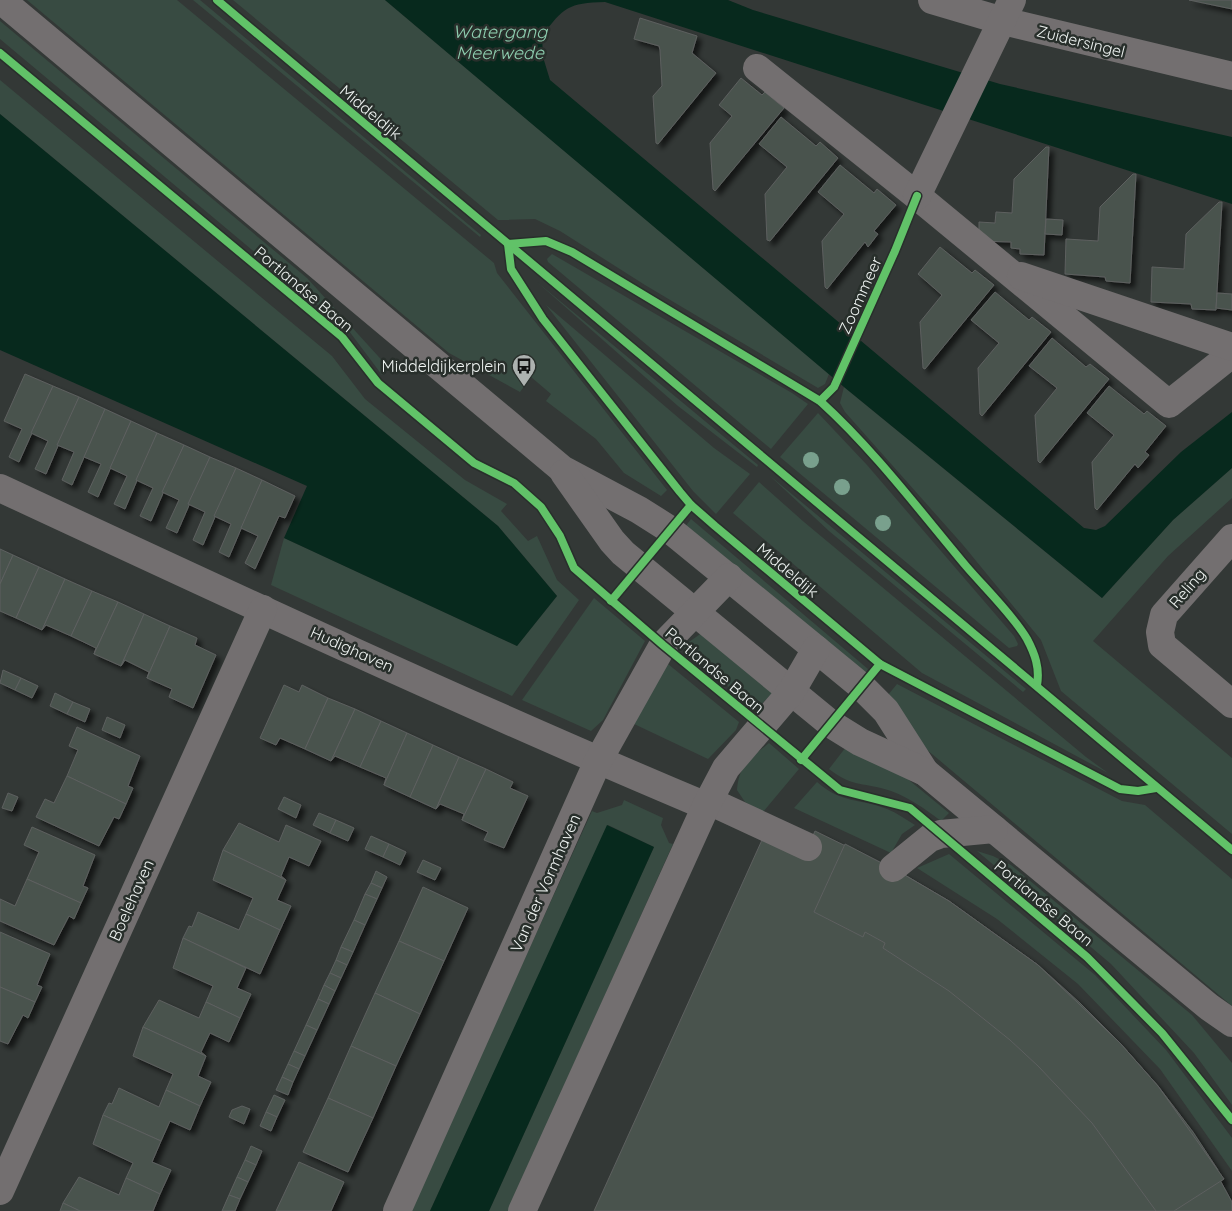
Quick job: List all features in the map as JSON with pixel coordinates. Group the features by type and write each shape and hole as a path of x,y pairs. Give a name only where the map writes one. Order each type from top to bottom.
{"street":[{"name":"Portlandse Baan","path":"1,0 562,469 652,518 729,577 861,686 886,711 925,772"},
{"name":"Zuidersingel","path":"932,0 1007,11 1232,76"},
{"path":"917,196 1007,11"},
{"path":"757,68 917,196 1004,270 1169,404 1232,354"},
{"path":"1004,270 1232,347"},
{"name":"Portlandse Baan","path":"562,469 612,541 694,612 831,724 860,742 925,772 1232,1024"},
{"name":"Hudighaven","path":"0,488 598,761 707,804 808,847"},
{"name":"Reling","path":"1232,538 1164,615 1160,632 1162,644 1232,704"},
{"name":"Van der Vormhaven","path":"397,1211 598,761 663,645 729,577"},
{"name":"Boelehaven","path":"0,1191 263,609"},
{"path":"522,1211 707,804 726,768 791,692 816,649"},
{"path":"893,868 930,838 941,834 994,829"},
{"name":"Portlandse Baan","path":"1209,1007 1232,1041"}],"shaded area":[{"path":"27,0 177,0 494,263 497,273 667,490 661,496 624,473 596,439 546,401 551,394 531,377 520,392 449,353"},
{"path":"193,0 200,0 481,235 480,237"},
{"path":"233,0 385,0 829,374 825,384 818,388 645,285 560,231 535,219 498,220"},
{"path":"0,21 307,278 388,367 382,375 349,331 0,39"},
{"path":"0,80 332,356 365,399 465,480 507,504 501,511 528,541 537,536 557,580 579,600 512,696 271,585 284,538 517,646 557,596 498,526 0,114"},
{"path":"552,254 808,404 771,449 548,262 547,259"},
{"path":"537,282 758,465 757,467 678,406"},
{"path":"546,305 714,448 750,474 716,514 693,491"},
{"path":"844,387 1102,598 1173,520 1232,468 1232,498 1168,556 1093,641 1232,758 1232,834 1061,691 1041,640 963,545 845,412 840,403"},
{"path":"818,413 867,465 1014,636 1018,644 1017,646 1009,648 780,457"},
{"path":"769,475 1026,689 1023,692 829,531"},
{"path":"759,482 804,522 1086,757 1108,773 922,673 733,513"},
{"path":"691,519 868,669 864,675 685,527"},
{"path":"594,598 645,641 603,720 591,731 522,700"},
{"path":"703,632 774,691 756,710 682,647"},
{"path":"668,664 739,722 736,730 708,759 632,723 663,666"},
{"path":"897,684 1122,801 1145,805 1232,879 1232,1006 926,749 888,695"},
{"path":"769,743 799,769 763,812 745,802 737,790 740,774 747,762"},
{"path":"846,747 904,776 949,813 941,821 917,804 898,794 882,788 852,782 837,775 829,769"},
{"path":"817,782 835,794 887,809 915,825 902,834 891,853 794,808"},
{"path":"624,800 663,818 661,825 669,843 673,844 508,1211 489,1211 654,847 608,825 430,1211 410,1211 592,811 597,813 622,805"},
{"path":"977,851 1011,865 1192,1015 1232,1063 1232,1105 1194,1053 1111,964"},
{"path":"949,854 1095,975 1166,1050 1232,1138 1232,1171 1160,1069 1078,984 997,919 917,868"}],"water":[{"name":"Watergang Meerwede","path":"385,0 728,0 753,10 1000,84 1232,137 1232,204 605,2 583,4 568,8 542,36 543,57 550,80 1084,528 1096,530 1105,526 1181,452 1232,412 1232,468 1173,520 1102,598 844,387"},
{"path":"0,114 498,526 557,596 517,646 284,538 307,486 0,350"},
{"path":"607,825 654,847 489,1211 430,1211"}],"building":[{"path":"1189,0 1232,0 1232,9"},
{"path":"640,18 697,36 692,53 716,73 658,144 656,143 653,96 662,86 660,50 659,46 634,39"},
{"path":"741,78 762,95 765,92 784,108 715,191 713,189 710,143 732,116 719,105"},
{"path":"781,117 816,146 820,142 838,158 770,241 767,240 765,194 787,167 759,144"},
{"path":"1046,147 1049,147 1044,255 1020,254 1020,249 1011,248 1011,242 979,241 979,222 995,223 996,212 1012,213 1014,179"},
{"path":"840,165 874,193 877,189 896,205 874,231 878,234 868,247 865,242 827,289 825,287 822,241 844,214 818,192"},
{"path":"1133,174 1136,174 1130,283 1106,281 1105,277 1065,274 1066,239 1098,241 1100,207"},
{"path":"1219,202 1222,202 1216,310 1192,309 1191,304 1151,302 1152,267 1184,269 1186,234"},
{"path":"1046,219 1063,220 1062,235 1045,234"},
{"path":"940,247 972,273 975,270 994,285 925,369 923,368 920,322 942,295 918,274"},
{"path":"995,292 1029,320 1032,317 1051,332 982,416 980,414 978,368 999,343 971,320"},
{"path":"1217,293 1232,294 1232,310 1216,308"},
{"path":"1052,338 1086,367 1090,364 1109,379 1040,463 1038,461 1035,415 1057,388 1029,366"},
{"path":"25,374 53,386 19,462 9,457 22,429 4,421"},
{"path":"53,386 79,397 46,474 35,469 48,441 31,433"},
{"path":"1109,386 1144,414 1147,411 1166,426 1145,452 1149,455 1138,468 1135,464 1097,510 1095,508 1092,462 1114,435 1087,413"},
{"path":"79,397 105,409 72,485 62,480 74,452 57,445"},
{"path":"105,409 131,421 98,497 88,492 101,464 84,457"},
{"path":"131,421 157,433 125,509 114,504 127,476 110,468"},
{"path":"157,433 184,445 151,521 140,516 153,488 136,480"},
{"path":"184,445 210,457 177,533 166,528 179,500 162,492"},
{"path":"210,457 236,468 203,545 193,540 205,512 188,504"},
{"path":"236,468 262,480 229,557 219,552 231,524 214,516"},
{"path":"262,480 295,496 285,518 279,516 255,569 245,563 258,536 241,528"},
{"path":"0,549 13,555 0,584"},
{"path":"13,555 39,567 16,618 0,611 0,584"},
{"path":"39,567 65,579 42,630 16,618"},
{"path":"65,579 92,591 71,636 46,625 42,630"},
{"path":"92,591 118,602 94,654 96,648 71,636"},
{"path":"118,602 144,614 121,666 94,654"},
{"path":"144,614 170,626 147,678 149,672 125,660 121,666"},
{"path":"170,626 197,638 195,645 216,655 193,708 169,697 172,689 147,678"},
{"path":"3,670 21,678 15,690 0,683"},
{"path":"21,678 38,686 32,698 15,690"},
{"path":"284,685 299,692 302,685 328,698 305,749 280,738 276,745 260,738"},
{"path":"55,693 73,702 67,714 50,706"},
{"path":"328,698 355,709 331,761 305,749"},
{"path":"73,702 90,709 85,722 67,714"},
{"path":"355,709 381,721 360,767 335,756 331,761"},
{"path":"107,717 125,725 120,738 102,730"},
{"path":"381,721 407,733 384,785 386,778 360,767"},
{"path":"77,727 140,756 128,786 133,788 126,804 67,776 78,750 69,746"},
{"path":"407,733 433,745 410,797 384,785"},
{"path":"433,745 459,757 436,809 410,797"},
{"path":"459,757 486,769 462,820 464,814 440,804 436,809"},
{"path":"486,769 513,782 510,788 528,796 504,848 484,840 488,832 462,820"},
{"path":"67,776 126,804 119,819 114,817 99,846 36,817 45,799 54,803"},
{"path":"8,793 18,797 12,811 2,808"},
{"path":"284,797 301,805 296,818 278,809"},
{"path":"319,813 336,820 330,833 313,825"},
{"path":"336,820 354,828 348,841 330,833"},
{"path":"239,823 279,842 286,825 321,841 309,866 289,857 281,876 286,880 223,850"},
{"path":"32,827 95,855 83,886 88,888 81,903 27,879 39,852 24,845"},
{"path":"815,831 903,874 949,901 1038,965 1080,1003 1120,1043 1158,1086 1193,1132 1218,1170 1215,1171 1232,1202 1232,1211 594,1211 762,840 803,859"},
{"path":"371,836 389,844 383,857 365,849"},
{"path":"389,844 406,852 400,865 383,857"},
{"path":"845,844 903,874 949,901 1038,965 1120,1043 1158,1086 1224,1179 1174,1211 1156,1211 1092,1123 1038,1066 1010,1040 949,991 883,948 885,943 865,932 863,937 814,912"},
{"path":"223,850 286,880 277,900 291,906 280,930 246,914 253,898 213,880"},
{"path":"423,860 441,868 435,880 417,872"},
{"path":"376,871 387,877 382,888 371,883"},
{"path":"27,879 81,903 74,919 69,916 54,945 0,921 0,899 15,906"},
{"path":"371,883 382,888 377,899 365,894"},
{"path":"423,887 468,908 444,961 399,941"},
{"path":"365,894 377,899 365,925 354,920"},
{"path":"198,912 239,930 246,914 280,930 260,974 183,938 189,926 192,927"},
{"path":"354,920 365,925 353,952 341,947"},
{"path":"0,932 50,954 37,985 42,987 35,1002 0,987"},
{"path":"183,938 246,968 237,988 251,994 240,1018 206,1002 213,986 173,968"},
{"path":"399,941 444,961 420,1014 375,993"},
{"path":"341,947 353,952 347,965 336,960"},
{"path":"336,960 347,965 341,978 330,973"},
{"path":"330,973 341,978 335,991 324,985"},
{"path":"324,985 335,991 329,1004 318,999"},
{"path":"0,987 35,1002 28,1018 23,1015 8,1044 0,1041"},
{"path":"375,993 420,1014 396,1066 351,1046"},
{"path":"318,999 329,1004 317,1030 306,1025"},
{"path":"159,1000 199,1018 206,1002 240,1018 229,1042 210,1033 201,1052 206,1056 143,1027"},
{"path":"306,1025 317,1030 305,1056 294,1051"},
{"path":"143,1027 206,1056 198,1076 211,1082 200,1106 166,1090 173,1074 133,1056"},
{"path":"351,1046 396,1066 373,1118 328,1098"},
{"path":"294,1051 305,1056 299,1069 288,1064"},
{"path":"288,1064 299,1069 293,1082 282,1077"},
{"path":"282,1077 293,1082 288,1095 276,1090"},
{"path":"119,1088 159,1107 166,1090 200,1106 190,1130 170,1121 161,1141 103,1115 109,1103 112,1104"},
{"path":"274,1095 285,1100 277,1117 266,1112"},
{"path":"328,1098 373,1118 348,1172 303,1152"},
{"path":"242,1106 250,1109 244,1124 229,1117 232,1110"},
{"path":"266,1112 277,1117 271,1131 260,1126"},
{"path":"103,1115 161,1141 152,1162 171,1170 160,1194 126,1178 133,1163 93,1144"},
{"path":"251,1146 262,1151 256,1165 245,1160"},
{"path":"245,1160 256,1165 248,1182 237,1177"},
{"path":"299,1162 344,1182 331,1211 276,1211"},
{"path":"79,1177 119,1195 126,1178 160,1194 153,1211 80,1211 63,1203"},
{"path":"237,1177 248,1182 240,1199 229,1195"},
{"path":"229,1195 240,1199 235,1211 222,1211"},
{"path":"63,1203 80,1211 60,1211"}],"cycle path":[{"name":"Middeldijk","path":"217,0 1232,850"},
{"path":"0,53 342,337 378,383 474,463 514,483 541,507 560,536 574,568 663,645 840,790 910,808 1087,957 1162,1033 1232,1120"},
{"name":"Zoommeer","path":"820,401 834,387 895,251 917,196"},
{"path":"508,244 546,241 572,252 820,401 878,460 1021,630 1034,656 1038,673 1037,685"},
{"name":"Middeldijk","path":"508,244 511,269 543,319 680,492 691,505 715,526 880,664 1120,789 1138,791 1156,788"},
{"path":"611,601 691,505"},
{"path":"801,760 880,664"}],"place":[{"name":"Middeldijkerplein","path":"524,387"}]}
